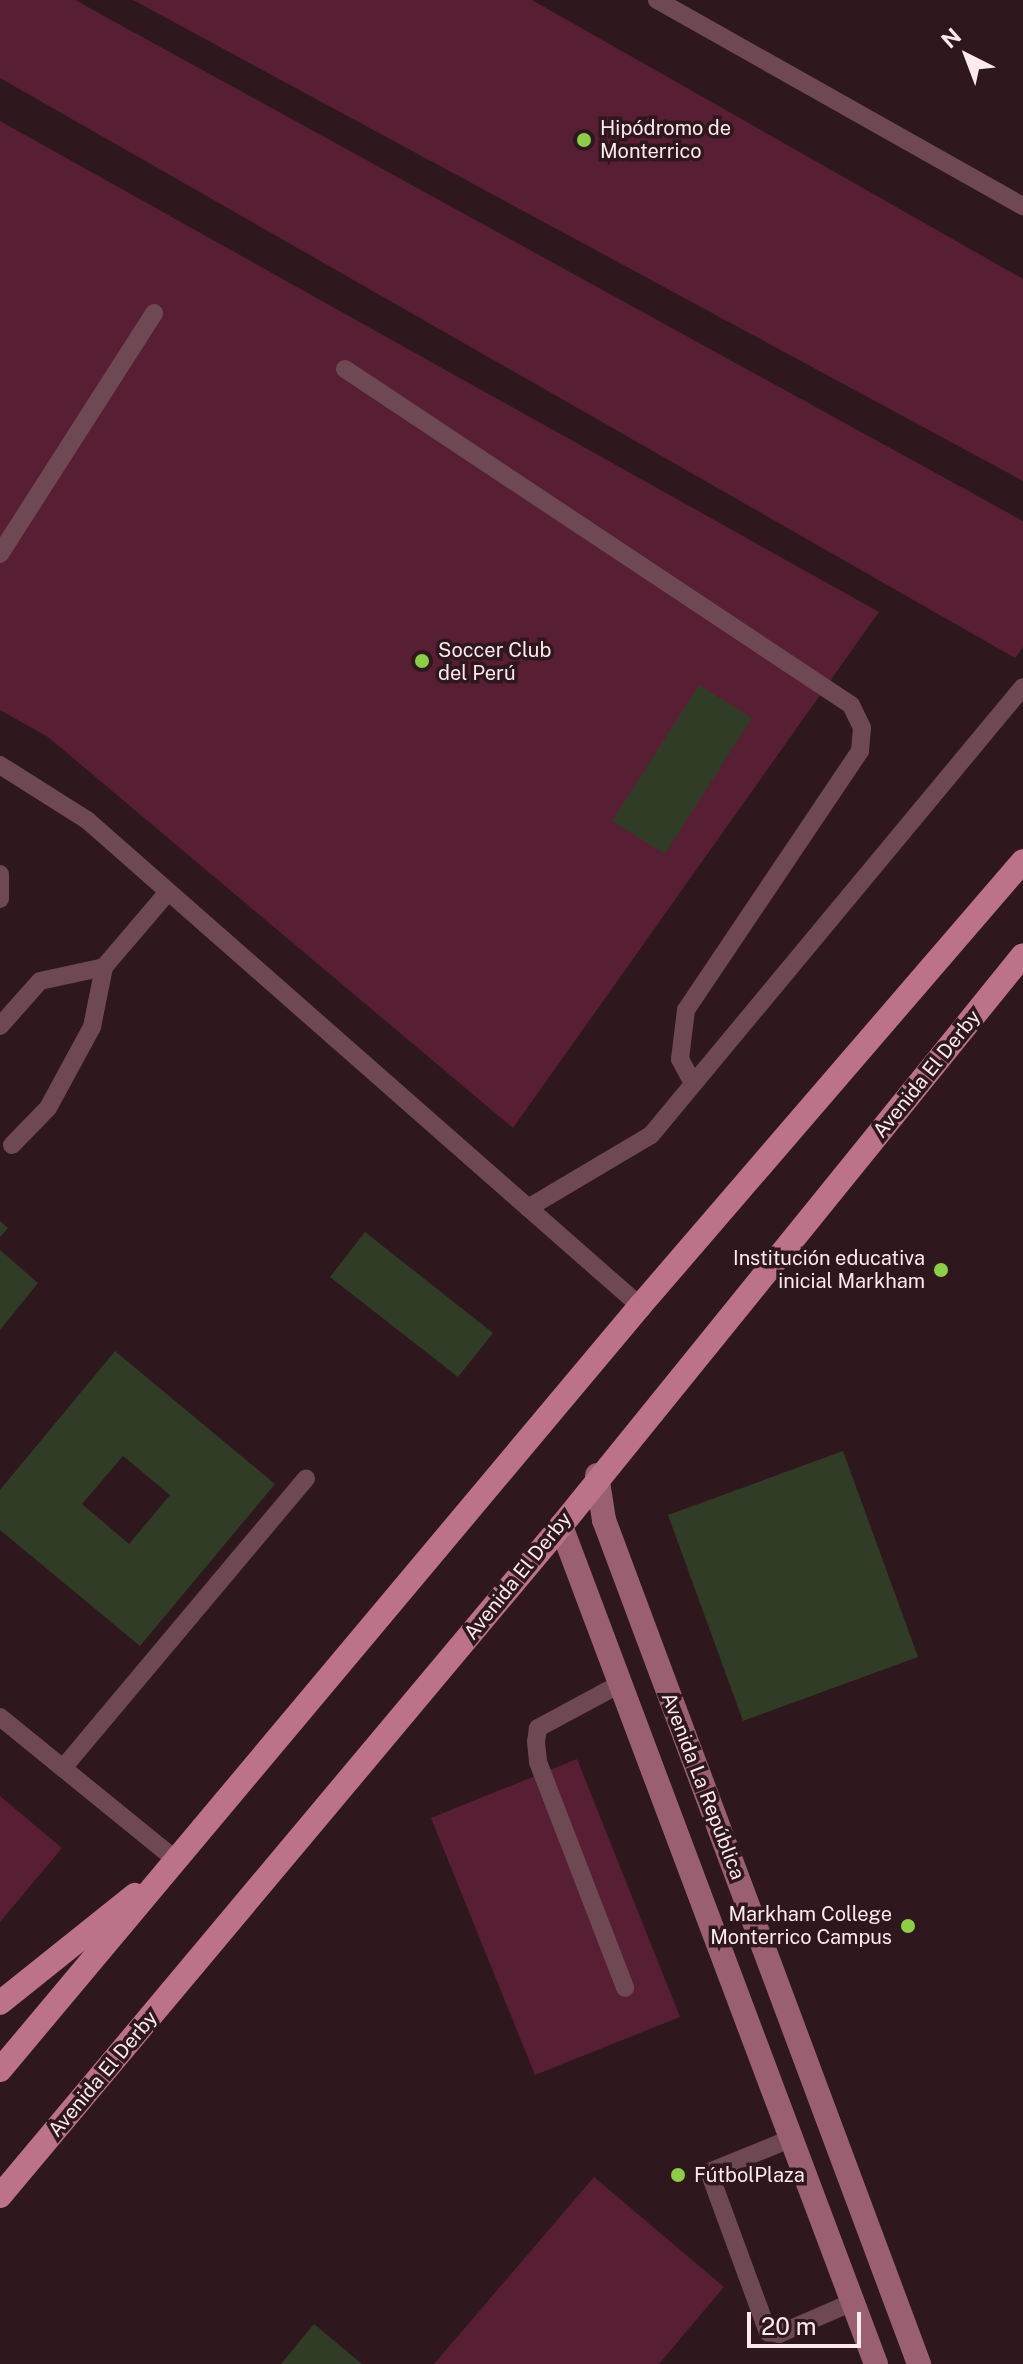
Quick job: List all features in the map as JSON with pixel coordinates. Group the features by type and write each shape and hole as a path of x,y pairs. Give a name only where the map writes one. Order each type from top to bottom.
{"main road":[{"path":"0,2070 640,1306 1023,861"},
{"name":"Avenida El Derby","path":"2,2194 561,1526 597,1475 1023,955"},
{"path":"0,2003 177,1861"}],"street":[{"name":"Avenida La República","path":"597,1475 604,1520 919,2364"},
{"path":"561,1526 618,1685 876,2364"}],"lane":[{"path":"657,0 1023,206"},
{"path":"0,554 154,313"},
{"path":"345,369 851,705 862,728 860,751 686,1010 680,1059 693,1083"},
{"path":"528,1208 651,1135 1023,687"},
{"path":"0,765 87,820 640,1306"},
{"path":"0,874 0,899"},
{"path":"12,1145 48,1108 92,1027 104,967 168,892"},
{"path":"0,1026 40,981 104,967"},
{"path":"63,1768 306,1478"},
{"path":"618,1685 538,1728 536,1742 538,1762 625,1988"},
{"path":"0,1717 177,1861"},
{"path":"790,2139 709,2172 768,2332 779,2334 853,2302"}],"shaded area":[{"path":"0,0 75,0 1023,521 1023,647 1015,658 0,78"},
{"name":"Hipódromo de Monterrico","path":"133,0 532,0 1023,279 1023,481"},
{"name":"Soccer Club del Perú","path":"0,121 879,612 513,1128 48,737 0,710"},
{"path":"577,1759 680,2017 535,2075 431,1818"},
{"path":"0,1796 62,1848 0,1922"},
{"path":"594,2177 724,2287 659,2364 434,2364"}],"building":[{"path":"699,685 752,718 665,854 612,821"},
{"path":"0,1221 8,1228 0,1237"},
{"path":"365,1232 493,1333 458,1377 330,1277"},
{"path":"0,1250 38,1283 0,1330"},
{"path":"115,1351 275,1484 140,1646 0,1530 0,1490","holes":["123,1456 170,1495 129,1544 82,1504"]},
{"path":"843,1451 918,1657 743,1721 668,1515"},
{"path":"314,2324 362,2364 281,2364"}],"place":[{"name":"Hipódromo de Monterrico","path":"584,140"},
{"name":"Soccer Club del Perú","path":"422,661"},
{"name":"Institución educativa inicial Markham","path":"941,1270"},
{"name":"Markham College Monterrico Campus","path":"908,1926"},
{"name":"FútbolPlaza","path":"678,2175"}]}
